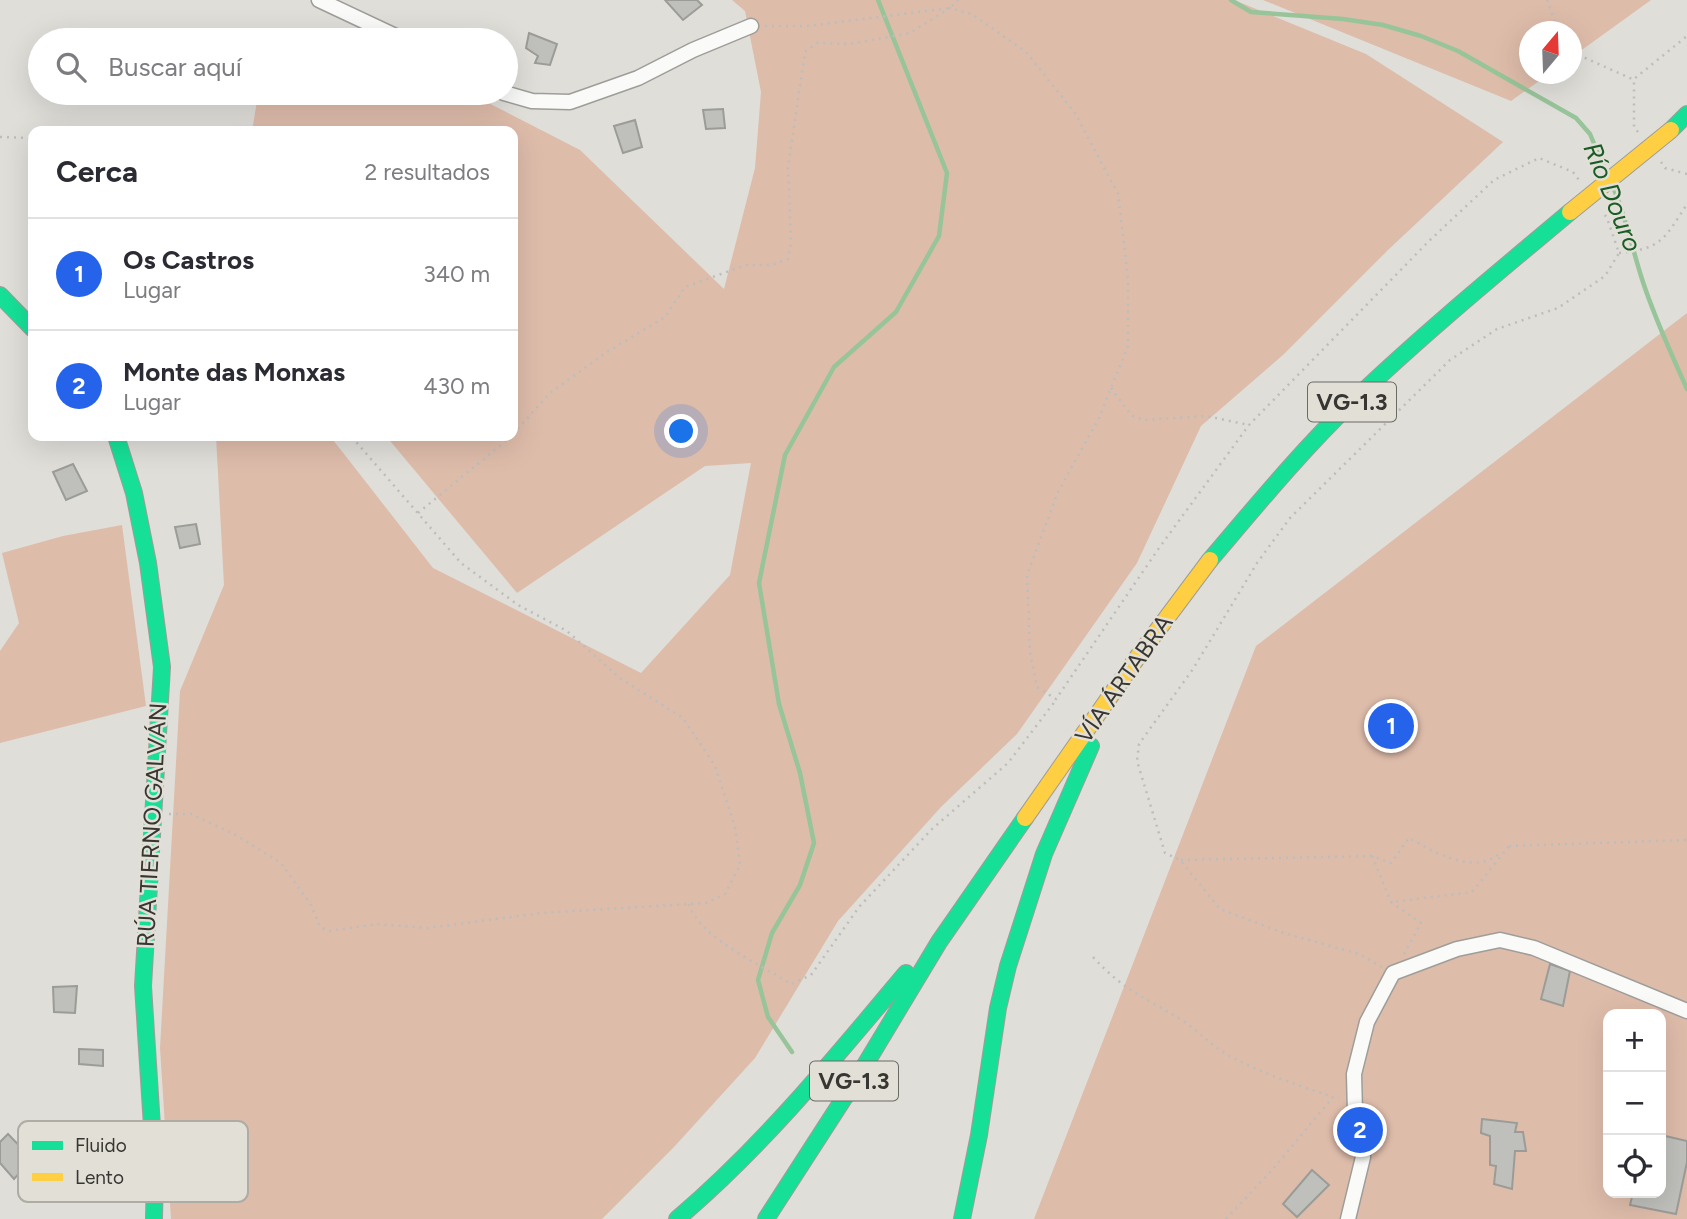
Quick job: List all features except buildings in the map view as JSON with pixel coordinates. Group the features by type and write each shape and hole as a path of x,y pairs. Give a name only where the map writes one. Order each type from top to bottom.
{"main road":[{"name":"VÍA ÁRTABRA","path":"765,1219 859,1075 939,942 1198,574 1290,465 1343,411 1451,312 1687,114"},
{"path":"0,295 28,324"},
{"name":"RÚA TIERNO GALVÁN","path":"118,441 134,494 148,562 162,667 143,986 152,1121"},
{"path":"962,1219 979,1136 992,1043 1007,967 1035,875 1065,799 1100,728 1164,621"},
{"path":"677,1219 704,1197 790,1111 915,963 939,942"}],"street":[{"path":"319,0 378,28"},
{"path":"518,97 532,101 569,102 638,78 693,50 751,26"},
{"path":"1348,1219 1363,1157 1354,1074 1367,1022 1393,973 1457,949 1500,940 1534,948 1687,1011"}],"path":[{"path":"518,428 550,393 607,352 665,317 685,287 746,265 772,265 788,258 788,168 805,52 817,43 850,44 910,33 958,0"},
{"path":"1547,0 1555,21"},
{"path":"751,26 808,26 950,8 972,14 1026,52 1075,113 1118,194 1128,279 1128,346 1099,418 1058,492 1027,575 1030,652 1037,687 1056,699"},
{"path":"1634,79 1687,36"},
{"path":"1582,56 1634,79"},
{"path":"1634,79 1634,127"},
{"path":"0,137 28,138"},
{"path":"689,904 693,916 717,937 791,984 811,975 859,907 932,829 1008,763 1249,425 1429,241 1494,180 1539,158 1573,172 1580,181"},
{"path":"1665,168 1687,174"},
{"path":"1619,253 1639,251 1664,241 1687,204"},
{"path":"1601,209 1607,218 1619,253"},
{"path":"1619,253 1605,276 1558,308 1497,329 1450,360 1367,439 1290,518 1257,563 1194,669 1139,744 1138,761 1164,853 1180,860 1372,856 1391,863 1409,838 1439,854 1475,864 1493,860 1510,845 1687,840"},
{"path":"1111,387 1130,415 1143,420 1206,416 1249,425"},
{"path":"153,814 191,814 234,834 281,863 311,905 320,927 329,931 377,923 428,928 541,913 689,904 706,902 725,894 740,865 736,827 715,766 683,718 621,679 567,631 518,605 461,563 355,441"},
{"path":"418,513 505,441"},
{"path":"1391,902 1472,892 1510,845"},
{"path":"1180,860 1220,909 1284,933 1359,954 1393,973 1421,923 1391,902 1372,856"},
{"path":"1093,957 1113,979 1181,1020 1227,1054 1291,1083 1333,1097 1355,1097"},
{"path":"1226,1219 1273,1169 1333,1097"}],"shaded area":[{"path":"732,0 1234,0 1366,54 1503,142 1388,250 1284,354 1201,426 1137,563 1017,734 941,807 838,921 755,1058 674,1147 602,1219 171,1219 170,1202 248,1202 248,1121 165,1121 160,1048 180,691 224,585 216,441 334,441 433,568 641,673 730,575 751,463 705,466 517,593 390,441 518,441 518,126 253,126 256,105 492,105 580,150 724,289 755,168 761,92 745,11"},
{"path":"1263,0 1651,0 1582,50 1582,21 1519,21 1519,84 1535,84 1511,101"},
{"path":"1687,313 1687,1219 1034,1219 1256,646"},
{"path":"122,525 146,706 0,743 0,651 19,623 2,553 63,536"}],"waterway":[{"path":"792,1052 768,1017 758,980 772,933 800,885 814,843 800,773 779,704 759,583 785,455 834,367 896,312 939,236 947,173 878,0"},
{"name":"Río Douro","path":"1231,0 1251,12 1383,25 1458,51 1576,118 1590,134 1606,172"},
{"name":"Río Douro","path":"1613,187 1652,307 1687,389"}],"traffic: fast":[{"path":"1671,130 1687,114"},
{"path":"1210,560 1297,459 1353,401 1432,329 1570,212"},
{"path":"0,295 28,324"},
{"path":"118,441 134,493 148,563 162,667 143,986 152,1121"},
{"path":"962,1219 979,1135 998,1008 1008,966 1044,854 1091,746"},
{"path":"766,1219 859,1075 939,942 1025,818"},
{"path":"677,1219 768,1132 906,973"},
{"path":"154,1202 154,1219"}],"traffic: slow":[{"path":"1570,212 1671,130"},
{"path":"1025,818 1139,655 1210,560"}],"place":[{"name":"Os Castros","path":"1391,726"},
{"name":"Monte das Monxas","path":"1360,1130"}]}
